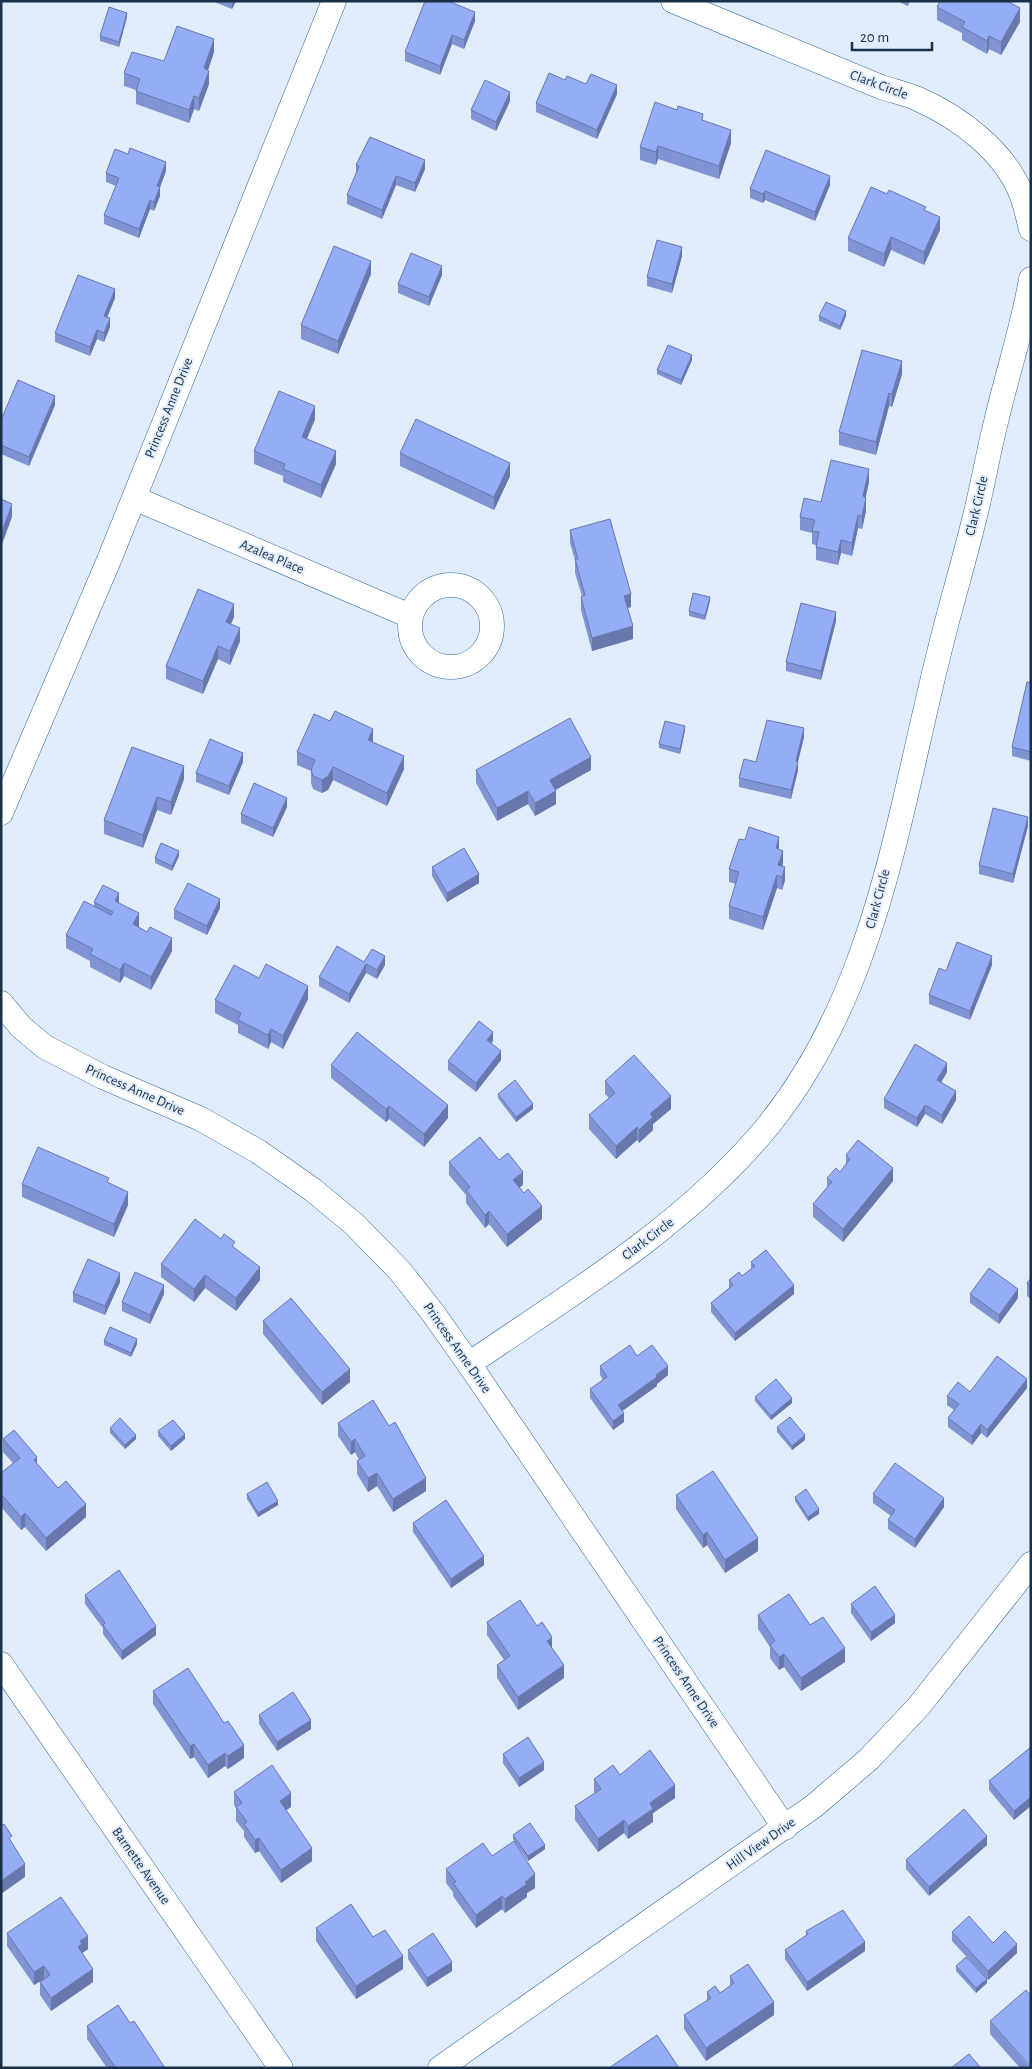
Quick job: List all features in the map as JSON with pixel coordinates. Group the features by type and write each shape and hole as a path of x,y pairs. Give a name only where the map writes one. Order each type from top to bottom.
{"street":[{"name":"Princess Anne Drive","path":"1,813 134,498 334,1"},
{"name":"Clark Circle","path":"673,1 881,88 917,98 950,116 980,138 1010,172 1022,196 1031,229"},
{"name":"Clark Circle","path":"469,1364 634,1251 707,1191 758,1138 796,1088 821,1047 842,1004 868,936 914,762 938,654 975,515 1031,279"},
{"name":"Azalea Place","path":"134,498 410,616"},
{"name":"Princess Anne Drive","path":"1,1003 21,1027 45,1047 103,1077 201,1119 259,1152 313,1190 354,1224 400,1272 433,1313 469,1364 785,1828"},
{"name":"Hill View Drive","path":"440,2068 785,1828 869,1758 919,1706 1031,1564"},
{"name":"Barnette Avenue","path":"1,1664 281,2068"}],"building":[{"path":"425,1 448,1 475,12 464,40 452,35 440,66 405,52"},
{"path":"940,1 1007,1 1020,8 1001,42 989,36 987,41 962,27 965,22 937,7"},
{"path":"109,7 127,13 119,42 100,36"},
{"path":"177,26 214,39 204,68 209,71 199,98 194,96 189,110 136,91 140,79 124,73 132,52 164,61"},
{"path":"549,73 565,80 567,76 586,84 591,74 617,85 597,130 536,103"},
{"path":"485,80 510,92 496,122 471,110"},
{"path":"655,102 677,110 678,106 703,114 702,120 731,130 719,166 658,146 656,152 640,147"},
{"path":"370,137 425,160 415,183 396,176 382,210 347,195 359,166 356,165"},
{"path":"130,148 166,162 157,186 160,187 154,202 150,200 139,229 104,215 119,178 106,173 115,149 128,154"},
{"path":"766,150 830,176 815,212 765,191 763,194 750,189"},
{"path":"871,187 887,194 889,190 926,207 924,210 940,217 924,252 891,237 884,254 848,238"},
{"path":"657,240 682,247 672,284 647,277"},
{"path":"334,246 371,261 338,341 301,325"},
{"path":"411,253 442,266 429,297 398,284"},
{"path":"78,275 115,289 104,316 110,318 104,333 97,330 90,347 55,333"},
{"path":"826,302 846,311 840,326 819,316"},
{"path":"668,345 692,355 681,380 657,370"},
{"path":"862,350 902,361 892,394 889,393 876,442 839,432"},
{"path":"18,380 55,396 29,457 1,445 1,420"},
{"path":"279,391 315,406 302,437 336,451 321,485 283,469 285,464 254,451"},
{"path":"416,419 510,463 494,497 400,453"},
{"path":"831,460 869,469 863,496 866,498 862,516 858,515 852,543 841,540 838,552 816,547 819,532 812,531 815,520 800,517 804,498 821,502"},
{"path":"1,499 12,504 1,534"},
{"path":"610,519 631,594 624,596 633,626 592,638 581,597 585,595 575,559 578,559 570,530"},
{"path":"198,589 234,604 226,622 240,628 230,651 218,646 203,681 166,666"},
{"path":"693,593 710,597 705,616 689,611"},
{"path":"801,603 836,612 821,671 786,662"},
{"path":"1027,682 1031,683 1031,752 1012,747"},
{"path":"335,711 373,729 368,740 404,756 387,793 333,767 328,776 322,780 313,776 311,770 315,760 297,752 314,714 330,721"},
{"path":"570,718 591,757 550,780 556,791 535,803 528,791 497,808 476,770"},
{"path":"767,720 804,728 791,790 739,778 744,759 756,762"},
{"path":"665,721 685,726 680,749 659,744"},
{"path":"210,739 243,753 229,786 196,773"},
{"path":"132,747 184,766 171,802 157,797 143,835 104,820"},
{"path":"254,783 287,798 273,828 241,814"},
{"path":"993,808 1028,817 1013,874 979,865"},
{"path":"749,827 779,837 776,848 783,851 778,865 785,867 782,877 777,875 763,917 729,906 739,872 729,869 739,839 745,840"},
{"path":"161,843 179,851 172,866 155,858"},
{"path":"464,848 479,874 447,893 432,867"},
{"path":"188,883 220,899 207,926 174,910"},
{"path":"103,885 119,893 115,901 139,913 133,924 147,932 150,927 172,938 151,977 124,963 120,970 90,954 93,949 66,935 84,901 111,915 113,912 94,902"},
{"path":"957,942 992,956 970,1011 929,995 939,968 946,971"},
{"path":"337,946 364,962 372,949 385,956 377,970 366,964 349,994 319,977"},
{"path":"266,964 308,986 283,1036 271,1029 268,1035 238,1020 241,1013 215,1000 234,965 259,978"},
{"path":"479,1021 493,1032 487,1040 501,1051 476,1083 448,1061"},
{"path":"357,1032 448,1105 424,1134 389,1106 386,1109 331,1065"},
{"path":"915,1044 947,1063 937,1080 956,1091 942,1115 925,1105 917,1118 884,1099"},
{"path":"634,1055 671,1096 650,1114 653,1117 639,1130 637,1127 616,1146 589,1115 615,1093 605,1081"},
{"path":"515,1080 533,1104 516,1117 498,1094"},
{"path":"480,1137 499,1160 508,1153 523,1172 513,1180 524,1193 528,1189 542,1206 507,1234 489,1211 485,1215 466,1190 470,1187 449,1162"},
{"path":"858,1140 893,1168 843,1229 813,1204 832,1182 827,1178 836,1168 840,1172 850,1159 846,1155"},
{"path":"38,1147 109,1178 107,1182 128,1192 114,1224 22,1184"},
{"path":"195,1219 221,1239 224,1234 235,1242 232,1246 260,1267 236,1298 205,1275 194,1289 161,1264"},
{"path":"766,1250 794,1285 735,1333 711,1303 733,1285 729,1280 739,1272 742,1276 755,1266 751,1262"},
{"path":"88,1259 120,1273 105,1306 73,1293"},
{"path":"989,1268 1018,1289 999,1315 970,1294"},
{"path":"135,1272 164,1285 150,1315 122,1302"},
{"path":"1031,1278 1031,1286 1027,1283"},
{"path":"291,1298 350,1369 322,1392 263,1321"},
{"path":"110,1327 137,1339 131,1353 104,1341"},
{"path":"630,1345 637,1356 652,1345 668,1366 656,1375 657,1377 618,1405 624,1413 613,1421 590,1389 607,1377 600,1366"},
{"path":"997,1356 1027,1379 987,1430 981,1424 972,1436 948,1418 959,1404 947,1396 958,1382 970,1392"},
{"path":"776,1379 792,1398 771,1416 755,1397"},
{"path":"373,1400 389,1426 395,1422 426,1478 393,1499 377,1473 368,1478 357,1461 365,1456 355,1439 351,1442 338,1423"},
{"path":"790,1417 805,1435 792,1446 777,1427"},
{"path":"120,1418 136,1435 125,1445 110,1428"},
{"path":"173,1420 185,1434 171,1446 158,1431"},
{"path":"14,1430 37,1457 34,1460 58,1488 66,1481 86,1504 46,1538 25,1513 21,1517 1,1494 1,1473 20,1458 3,1439"},
{"path":"895,1463 944,1498 915,1539 888,1520 895,1510 873,1494"},
{"path":"713,1471 758,1538 725,1560 707,1532 703,1535 676,1495"},
{"path":"267,1482 278,1501 258,1513 247,1494"},
{"path":"806,1489 819,1509 808,1517 795,1497"},
{"path":"446,1500 484,1556 451,1579 413,1523"},
{"path":"119,1570 156,1626 122,1651 103,1625 105,1623 85,1595"},
{"path":"875,1586 895,1615 871,1632 851,1604"},
{"path":"789,1594 810,1625 823,1617 845,1648 801,1678 784,1654 779,1657 770,1645 775,1641 758,1615"},
{"path":"520,1600 537,1626 542,1622 552,1637 547,1641 564,1665 518,1697 497,1665 510,1656 487,1622"},
{"path":"188,1668 224,1723 228,1721 244,1745 228,1756 225,1753 208,1765 194,1744 190,1746 153,1691"},
{"path":"293,1692 311,1720 277,1742 259,1715"},
{"path":"528,1737 544,1762 519,1778 503,1754"},
{"path":"1031,1747 1031,1797 1014,1811 989,1781"},
{"path":"650,1750 675,1785 650,1803 653,1809 628,1826 624,1820 598,1839 575,1806 601,1789 594,1779 613,1765 620,1775"},
{"path":"272,1765 291,1793 280,1801 312,1848 281,1870 259,1838 255,1840 244,1824 247,1822 236,1807 242,1803 234,1792"},
{"path":"964,1809 987,1836 929,1887 906,1860"},
{"path":"530,1823 545,1845 528,1856 513,1835"},
{"path":"4,1824 12,1836 9,1838 25,1864 1,1881 1,1826"},
{"path":"514,1841 535,1874 525,1882 527,1884 505,1899 502,1896 476,1915 453,1883 456,1882 446,1869 483,1843 492,1856"},
{"path":"61,1897 88,1936 80,1941 82,1944 78,1947 93,1969 51,1998 40,1982 50,1975 44,1966 34,1972 7,1933"},
{"path":"351,1904 373,1937 385,1930 403,1956 356,1986 316,1928"},
{"path":"843,1910 865,1942 807,1982 785,1950 808,1934 806,1931"},
{"path":"969,1916 993,1943 1005,1931 1017,1944 988,1971 952,1932"},
{"path":"433,1933 452,1962 427,1978 408,1950"},
{"path":"966,1957 987,1979 976,1988 956,1966"},
{"path":"748,1964 774,2002 706,2048 684,2015 711,1998 707,1992 715,1986 720,1993 734,1983 730,1976"},
{"path":"1026,1990 1031,1996 1031,2067 990,2021"},
{"path":"118,2005 130,2023 134,2021 165,2068 116,2068 87,2026"},
{"path":"657,2035 679,2068 609,2068"},
{"path":"969,2054 981,2068 951,2068"}]}
